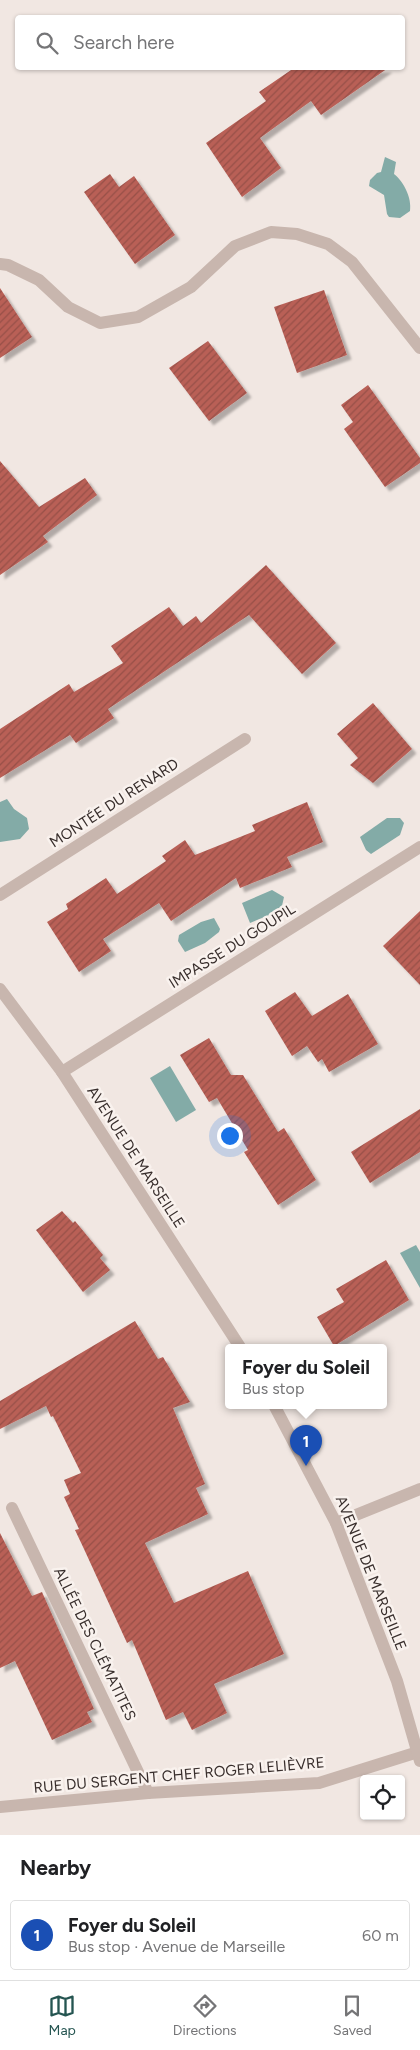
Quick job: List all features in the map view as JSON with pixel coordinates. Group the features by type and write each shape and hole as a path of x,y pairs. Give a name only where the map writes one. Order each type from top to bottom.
{"street":[{"path":"0,264 8,265 39,280 68,307 100,323 138,317 191,287 235,246 271,232 297,234 328,244 352,262 420,348"},
{"name":"MONTÉE DU RENARD","path":"0,895 245,739"},
{"name":"IMPASSE DU GOUPIL","path":"62,1072 420,847"},
{"name":"AVENUE DE MARSEILLE","path":"1,991 62,1072 238,1344"},
{"name":"AVENUE DE MARSEILLE","path":"276,1409 336,1523 397,1682 419,1757"},
{"path":"336,1523 420,1489"},
{"name":"ALLÉE DES CLÉMATITES","path":"12,1508 148,1793"},
{"name":"RUE DU SERGENT CHEF ROGER LELIÈVRE","path":"0,1807 148,1793 319,1783 419,1757"}],"water":[{"path":"385,157 396,162 394,174 404,186 410,201 410,211 400,218 389,217 384,195 369,186 370,180 377,173 381,172"},
{"path":"7,799 14,809 27,818 29,829 20,839 0,842 0,802"},
{"path":"387,818 400,818 404,823 400,835 371,854 366,850 360,837"},
{"path":"272,890 284,897 281,910 250,923 242,903"},
{"path":"214,918 220,929 219,932 205,943 185,952 178,941 179,935 201,922"},
{"path":"170,1066 196,1110 176,1122 150,1078"},
{"path":"416,1245 420,1252 420,1288 400,1253"}],"building":[{"path":"291,70 385,70 321,115 311,101 260,138 281,168 242,197 206,143 266,101 259,92"},
{"path":"110,174 119,187 134,176 175,235 135,264 84,192"},
{"path":"0,288 32,337 0,358"},
{"path":"324,290 347,355 297,373 274,307"},
{"path":"208,341 247,393 209,421 169,368"},
{"path":"368,385 420,458 420,463 385,487 344,429 353,422 341,405"},
{"path":"0,461 39,507 85,478 97,495 43,536 48,542 0,575"},
{"path":"266,565 336,643 302,674 249,615 108,709 114,718 76,743 70,735 0,778 0,729 69,684 74,692 123,663 111,646 169,607 183,626 196,616 201,623"},
{"path":"373,703 412,749 373,783 350,765 358,758 337,734"},
{"path":"307,802 323,842 287,857 292,867 240,888 236,878 171,921 159,903 103,939 111,951 79,972 47,922 68,909 66,904 106,878 117,894 166,861 162,856 185,840 195,855 255,831 252,825"},
{"path":"420,911 420,985 383,946"},
{"path":"295,992 312,1016 348,994 378,1044 329,1072 322,1059 318,1062 307,1046 292,1056 265,1011"},
{"path":"209,1038 231,1075 243,1075 278,1132 284,1128 316,1180 278,1205 244,1152 248,1150 217,1098 209,1102 180,1055"},
{"path":"420,1109 420,1152 370,1183 351,1152"},
{"path":"62,1211 73,1223 75,1221 103,1255 100,1258 110,1270 83,1292 36,1230"},
{"path":"386,1260 409,1300 337,1344 333,1344 317,1317 344,1302 336,1289"},
{"path":"135,1321 158,1359 163,1357 190,1402 173,1408 205,1484 196,1488 208,1514 145,1543 174,1603 248,1571 284,1654 214,1684 227,1713 192,1730 183,1712 166,1720 132,1640 127,1643 75,1530 79,1529 64,1497 70,1494 64,1480 81,1473 53,1416 51,1417 46,1406 0,1429 0,1401"},
{"path":"0,1533 32,1596 42,1592 94,1709 87,1712 92,1722 52,1740 15,1661 0,1668"}],"place":[{"name":"Foyer du Soleil","path":"306,1466"}]}
